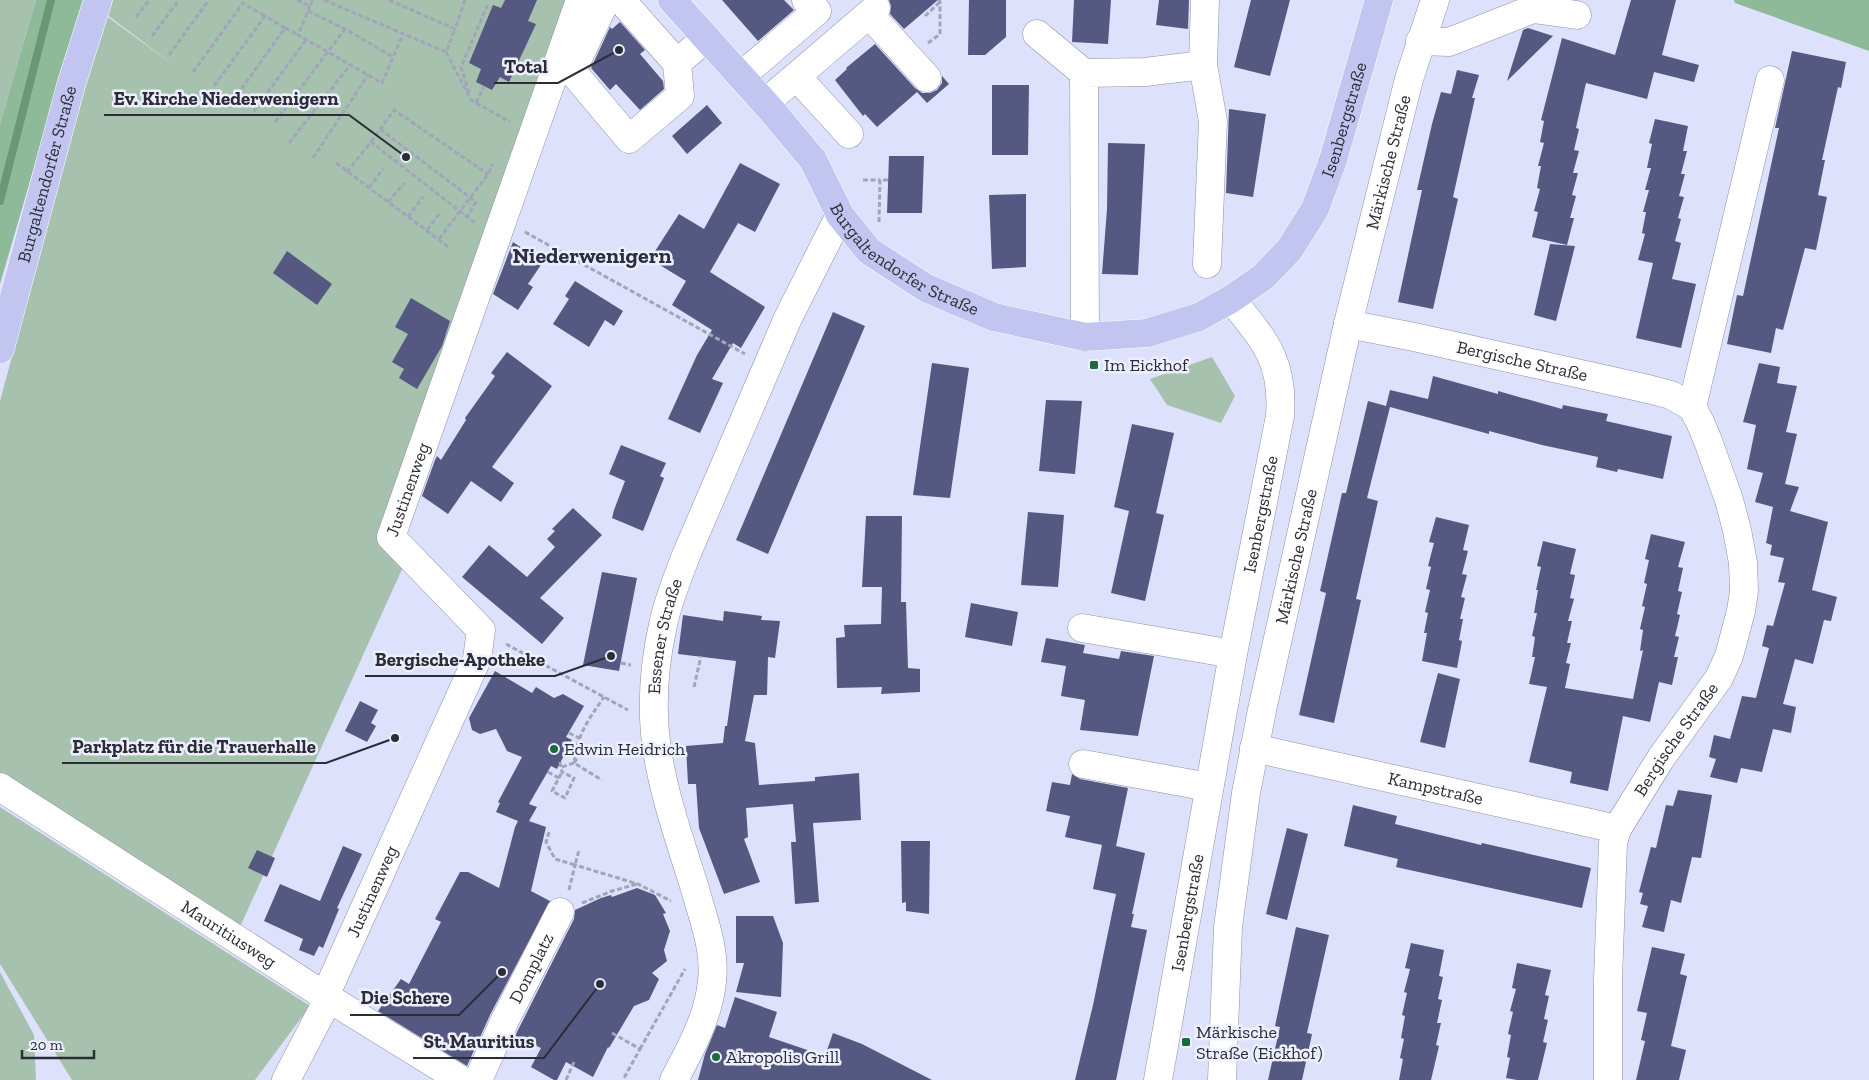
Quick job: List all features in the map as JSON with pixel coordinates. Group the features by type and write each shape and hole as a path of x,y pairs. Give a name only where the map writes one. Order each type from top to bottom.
{"main road":[{"name":"Burgaltendorfer Straße","path":"0,349 71,85 98,0"},
{"name":"Burgaltendorfer Straße","path":"672,0 766,104 813,160 840,215 868,250 926,288 994,317 1085,337 1147,333 1199,317 1231,299"},
{"name":"Isenbergstraße","path":"1231,299 1263,277 1290,250 1315,209 1332,160 1378,0"}],"street":[{"path":"741,76 816,11 806,0"},
{"path":"1205,0 1203,66 1213,121 1207,264"},
{"name":"Märkische Straße","path":"1222,1080 1228,927 1246,792 1254,748 1348,324 1409,79 1435,0"},
{"path":"678,63 680,96 629,139 572,71 603,1 665,75 678,63 706,38"},
{"name":"Justinenweg","path":"286,1080 323,1008 325,996 476,659 481,630 391,537 533,134 603,1"},
{"path":"1420,41 1449,42 1533,9 1578,14"},
{"path":"766,104 873,11 927,78"},
{"path":"1037,34 1084,73 1145,72 1203,66"},
{"path":"1084,73 1085,337"},
{"path":"797,77 849,134"},
{"path":"1692,407 1770,80"},
{"name":"Essener Straße","path":"674,1080 706,1009 713,968 703,917 663,778 657,748 655,725 656,671 663,625 687,553 788,318 840,215"},
{"name":"Isenbergstraße","path":"1158,1080 1233,654 1280,416 1281,402 1277,371 1271,354 1262,338 1231,299"},
{"name":"Bergische Straße","path":"1348,324 1433,341 1670,395 1692,407 1708,441 1729,500 1743,563 1744,590 1742,611 1729,656 1719,678 1661,758 1617,829 1613,843 1608,979 1608,1080"},
{"path":"1082,628 1233,654"},
{"name":"Kampstraße","path":"1254,748 1617,829"},
{"path":"1084,764 1209,787"},
{"name":"Mauritiusweg","path":"0,787 325,996 461,1080"},
{"name":"Domplatz","path":"478,1080 505,1020 564,902"}],"path":[{"path":"136,17 148,0"},
{"path":"152,36 179,0"},
{"path":"169,56 209,0"},
{"path":"237,0 382,83 403,34"},
{"path":"297,0 310,6"},
{"path":"298,35 313,0"},
{"path":"324,0 446,52 471,100 533,134"},
{"path":"389,0 454,29"},
{"path":"446,52 465,0"},
{"path":"925,16 940,1"},
{"path":"931,40 940,34 940,1"},
{"path":"193,72 243,3"},
{"path":"471,100 461,67 487,6 492,8"},
{"path":"308,11 345,29 393,58"},
{"path":"214,86 265,16"},
{"path":"237,95 285,28"},
{"path":"275,122 345,29"},
{"path":"254,111 306,40"},
{"path":"289,143 350,65"},
{"path":"313,158 368,76"},
{"path":"476,103 484,86"},
{"path":"347,172 394,110 488,174"},
{"path":"380,129 476,202 467,217"},
{"path":"371,142 467,217 499,230 768,367"},
{"path":"439,239 488,174 496,157"},
{"path":"336,163 450,248"},
{"path":"369,188 384,168"},
{"path":"863,180 888,180"},
{"path":"868,250 878,227 880,180"},
{"path":"388,202 404,183"},
{"path":"408,217 423,197"},
{"path":"427,230 441,212"},
{"path":"481,630 655,725"},
{"path":"694,687 701,656"},
{"path":"574,763 576,746 585,723 604,697"},
{"path":"562,768 574,763 586,746 579,738 569,733"},
{"path":"569,747 576,746"},
{"path":"560,762 562,772 552,791 565,798 574,778 562,772"},
{"path":"574,763 602,780"},
{"path":"548,772 559,778"},
{"path":"549,832 546,842 555,859 638,884 703,917"},
{"path":"579,850 564,902 638,884"},
{"path":"623,1080 688,965"},
{"path":"612,1033 640,1049"},
{"path":"566,1080 574,1062"}],"green space":[{"path":"0,0 36,0 0,124"},
{"path":"36,0 83,0 0,284 0,124"},
{"path":"113,0 570,0 377,539 403,567 239,929 0,776 0,401 105,15 179,69 106,14"},
{"path":"1734,0 1869,0 1869,51 1735,3"},
{"path":"1212,357 1235,396 1221,423 1167,405 1150,379"},
{"path":"0,807 310,1006 255,1080 72,1080 0,964"},
{"path":"0,972 34,1035 36,1080 0,1080"}],"building":[{"path":"505,0 537,0 528,21 536,24 509,82 500,77 492,90 476,82 481,69 469,63 493,5 501,8"},
{"path":"722,0 784,0 794,10 758,41"},
{"path":"889,0 938,0 904,29 890,14 891,6"},
{"path":"969,0 1006,0 1006,37 985,55 968,55"},
{"path":"1074,0 1111,0 1108,44 1072,42"},
{"path":"1159,0 1189,0 1188,29 1156,25"},
{"path":"1251,0 1290,0 1270,76 1234,67"},
{"path":"1631,0 1676,0 1662,55 1699,65 1694,82 1654,72 1647,99 1586,83 1576,128 1579,129 1574,150 1579,151 1573,173 1578,173 1572,195 1576,196 1570,218 1574,218 1567,245 1532,237 1538,212 1534,211 1540,189 1537,188 1541,166 1538,166 1544,143 1540,142 1544,121 1541,120 1562,38 1615,55"},
{"path":"620,22 645,50 640,54 663,81 664,89 640,110 616,84 610,90 591,68 610,27 612,29"},
{"path":"1528,28 1553,36 1507,81 1523,30"},
{"path":"875,44 915,88 922,93 930,93 937,90 942,83 942,76 949,84 927,103 917,92 877,127 865,114 863,116 835,80 846,68"},
{"path":"1792,51 1846,62 1841,88 1838,87 1822,160 1825,160 1818,195 1827,197 1816,250 1805,248 1783,330 1776,328 1771,353 1727,344 1737,295 1743,296 1779,128 1775,128"},
{"path":"1457,70 1479,75 1472,98 1475,98 1453,197 1458,199 1433,309 1398,302 1422,190 1417,190 1432,124 1441,92 1451,94"},
{"path":"992,85 1029,85 1028,155 992,155"},
{"path":"707,105 722,123 687,154 672,136"},
{"path":"1229,109 1266,114 1253,197 1226,193"},
{"path":"1655,119 1688,126 1683,151 1687,151 1681,174 1685,174 1679,196 1684,197 1678,218 1681,219 1675,241 1681,243 1672,279 1696,284 1681,348 1636,338 1653,263 1638,260 1645,234 1642,233 1646,212 1643,212 1649,190 1645,190 1651,168 1647,168 1652,144 1649,143"},
{"path":"1108,143 1145,144 1138,275 1102,274 1107,209"},
{"path":"889,156 924,156 922,213 887,213"},
{"path":"740,163 780,184 755,232 738,223 710,272 765,307 741,348 733,343 712,379 723,383 700,433 668,419 697,355 712,330 672,305 686,281 650,259 679,214 704,229"},
{"path":"1026,194 1026,267 992,269 989,195"},
{"path":"513,242 543,262 528,284 533,287 518,310 493,294"},
{"path":"1550,244 1575,246 1556,321 1534,315"},
{"path":"287,251 332,284 317,305 273,273"},
{"path":"575,281 623,311 614,326 605,320 589,347 553,324 569,299 565,296"},
{"path":"411,298 450,321 442,346 417,389 399,378 404,369 392,362 408,334 395,327"},
{"path":"833,312 865,326 768,554 736,540"},
{"path":"507,352 552,386 492,467 514,483 501,502 471,481 448,514 422,496 435,460 437,456 441,460 466,420 465,418 495,376 491,373"},
{"path":"932,363 969,368 950,498 913,495"},
{"path":"1759,363 1780,367 1777,383 1797,386 1786,432 1797,434 1785,484 1799,487 1790,511 1828,522 1812,590 1837,597 1831,621 1824,620 1813,664 1795,659 1783,704 1796,707 1791,733 1773,729 1762,772 1741,768 1737,783 1710,777 1716,759 1709,757 1714,735 1730,739 1742,696 1756,698 1769,648 1762,646 1767,625 1773,626 1785,583 1778,582 1784,558 1770,555 1772,545 1766,543 1773,507 1755,502 1763,473 1747,469 1756,425 1743,422"},
{"path":"1433,376 1498,394 1498,391 1562,409 1563,405 1608,414 1606,421 1672,436 1663,479 1618,469 1617,472 1596,467 1598,457 1489,431 1489,434 1390,407 1367,498 1378,501 1356,599 1361,600 1334,723 1299,715 1326,593 1320,591 1342,493 1346,493 1368,401 1386,406 1390,390 1428,399"},
{"path":"1046,400 1082,401 1075,474 1039,471"},
{"path":"1132,424 1174,433 1156,513 1164,515 1145,601 1111,593 1129,511 1114,507"},
{"path":"621,445 666,463 660,476 664,478 643,531 612,518 625,481 609,474"},
{"path":"573,508 602,535 540,598 564,618 542,644 462,577 489,545 527,577 555,547 547,539 555,531 552,529"},
{"path":"1028,512 1064,515 1058,587 1021,585"},
{"path":"866,516 902,516 901,602 906,602 908,668 920,669 920,692 881,694 882,687 837,688 836,638 845,637 844,625 881,624 882,587 862,587"},
{"path":"1436,517 1469,525 1463,550 1468,551 1462,574 1467,575 1461,597 1465,598 1460,619 1463,619 1459,640 1462,641 1457,668 1422,661 1427,633 1424,633 1428,613 1425,612 1430,590 1426,589 1431,567 1428,566 1434,543 1429,542"},
{"path":"1651,534 1685,542 1678,567 1683,568 1678,591 1682,592 1677,614 1680,615 1675,636 1679,637 1674,657 1678,657 1672,685 1659,682 1650,722 1623,716 1608,791 1570,783 1572,772 1529,762 1547,687 1529,684 1535,657 1532,657 1535,637 1532,636 1537,613 1534,613 1538,590 1536,590 1541,567 1537,566 1543,541 1576,549 1570,574 1575,575 1570,598 1574,599 1568,621 1572,621 1567,643 1571,643 1566,663 1570,664 1565,688 1633,699 1643,650 1640,651 1643,630 1640,629 1645,607 1642,606 1647,584 1644,583 1649,560 1645,559"},
{"path":"602,572 637,578 619,671 583,665"},
{"path":"971,603 1018,612 1012,646 965,637"},
{"path":"724,611 762,616 761,620 780,621 775,658 768,657 767,695 754,695 745,741 755,743 759,785 815,781 815,777 859,773 861,820 813,823 819,902 795,904 791,842 796,842 793,804 746,808 748,837 744,839 760,882 724,894 699,828 696,784 688,784 686,746 723,743 736,661 678,654 683,615 723,621"},
{"path":"1046,638 1085,645 1083,653 1119,659 1121,651 1154,656 1138,736 1080,730 1085,700 1061,696 1066,666 1041,662"},
{"path":"495,671 532,693 536,687 554,698 563,694 584,706 566,737 572,740 557,769 551,766 529,804 537,807 529,821 546,827 531,891 550,901 491,1013 467,1066 378,1011 401,979 409,984 441,922 435,919 460,872 468,872 499,888 518,821 496,812 500,803 498,802 522,757 507,751 496,729 480,734 472,730 469,718"},
{"path":"1438,673 1460,679 1445,748 1420,742"},
{"path":"360,701 378,710 371,723 376,726 367,742 345,731"},
{"path":"1072,774 1080,779 1128,788 1116,846 1145,853 1131,927 1147,930 1116,1080 1075,1080 1116,894 1093,889 1102,845 1065,837 1070,816 1046,811 1052,782 1070,785"},
{"path":"1678,790 1712,795 1701,858 1692,857 1681,903 1671,900 1664,932 1642,927 1648,906 1640,904 1643,893 1639,892 1651,847 1656,848 1666,805 1673,806"},
{"path":"1353,805 1397,816 1395,824 1481,845 1482,843 1591,868 1582,908 1396,867 1398,859 1344,846"},
{"path":"1287,828 1308,834 1287,920 1266,914"},
{"path":"901,841 930,841 929,914 906,911 906,902 902,903"},
{"path":"343,846 362,854 337,908 339,909 323,948 319,946 314,956 299,950 303,939 264,921 280,884 320,901"},
{"path":"257,850 275,858 267,877 248,868"},
{"path":"637,888 655,895 666,913 663,914 670,931 664,950 667,961 652,973 659,979 649,1000 634,1006 608,1047 593,1077 566,1062 557,1080 554,1080 531,1067 541,1048 515,1036 574,919 575,910 601,898 611,895 612,897"},
{"path":"736,916 773,916 783,943 781,997 736,992 744,963 736,963"},
{"path":"1296,927 1329,935 1307,1033 1312,1034 1302,1080 1268,1080 1280,1027 1275,1026"},
{"path":"1411,943 1444,950 1439,976 1443,977 1438,999 1442,1000 1437,1023 1441,1023 1436,1045 1439,1046 1431,1080 1399,1080 1403,1059 1400,1058 1404,1039 1401,1038 1405,1016 1402,1015 1407,993 1404,992 1410,969 1405,968"},
{"path":"1652,947 1685,954 1680,974 1687,976 1671,1046 1686,1050 1679,1080 1636,1080 1645,1041 1641,1040 1647,1013 1637,1011"},
{"path":"1517,963 1551,970 1545,995 1549,996 1544,1019 1548,1020 1543,1042 1547,1043 1538,1080 1506,1078 1510,1058 1507,1057 1511,1035 1508,1034 1513,1012 1510,1011 1516,989 1512,988"},
{"path":"735,997 777,1012 769,1037 825,1056 833,1033 862,1044 932,1080 698,1080 705,1054 717,1025 725,1028"}],"waterway":[{"path":"0,201 51,0"}],"place":[{"name":"Total","path":"619,50"},
{"name":"Ev. Kirche Niederwenigern","path":"406,157"},
{"name":"Im Eickhof","path":"1094,365"},
{"name":"Bergische-Apotheke","path":"611,656"},
{"name":"Parkplatz für die Trauerhalle","path":"395,738"},
{"name":"Edwin Heidrich","path":"554,749"},
{"name":"Die Schere","path":"502,972"},
{"name":"St. Mauritius","path":"600,984"},
{"name":"Märkische Straße (Eickhof)","path":"1186,1042"},
{"name":"Akropolis Grill","path":"716,1057"}],"district":[{"name":"Niederwenigern","path":"592,255"}]}
